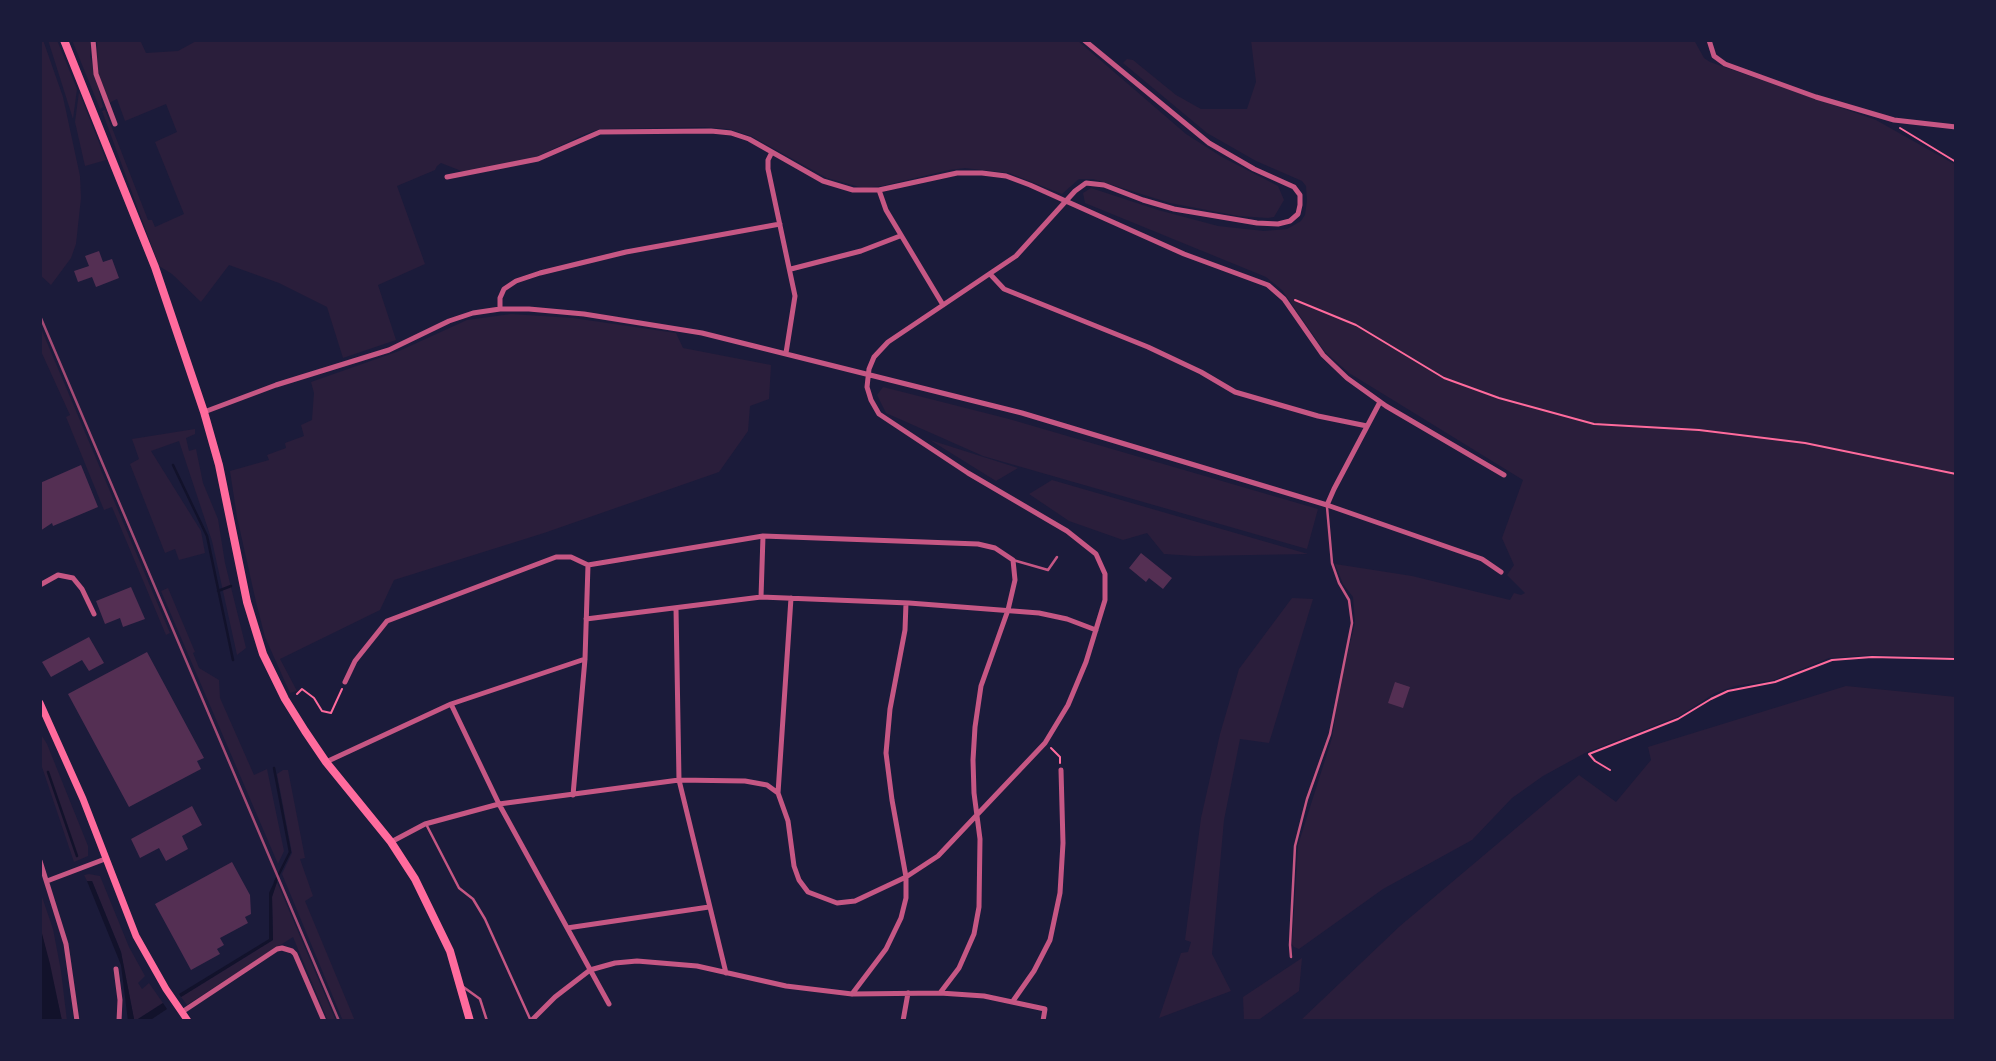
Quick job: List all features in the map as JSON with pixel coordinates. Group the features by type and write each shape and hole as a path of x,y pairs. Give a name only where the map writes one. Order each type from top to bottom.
{"main road":[{"path":"64,40 152,257 204,412 219,465 249,609 267,663 285,699 326,762 391,842 415,880 450,951 470,1021"},
{"path":"40,703 83,799 136,936 188,1021"}],"street":[{"path":"93,40 96,74 115,124"},
{"path":"791,598 778,793 788,821 794,866 799,880 808,892 836,903 855,901 906,877 938,856 1045,743 1068,705 1086,662 1105,600 1105,574 1096,554 1067,531 968,473 885,419 875,408 869,394 868,375 874,357 881,347 1023,249 1078,187 1094,183 1188,212 1245,222 1278,224 1294,218 1300,205 1300,195 1294,187 1254,169 1209,143 1084,40"},
{"path":"1709,40 1714,56 1725,64 1816,97 1894,120 1956,127"},
{"path":"447,177 538,159 594,134 721,131 749,139 832,184 853,190 879,190 945,175 982,173 1017,179 1184,254 1268,285 1284,299 1330,363 1380,402 1504,475"},
{"path":"772,152 768,169 795,296 786,353"},
{"path":"879,190 900,236 943,305"},
{"path":"500,309 500,298 504,289 511,283 531,276 626,252 780,224"},
{"path":"791,268 861,251 900,236"},
{"path":"990,274 1004,289 1167,355 1235,392 1308,413 1367,426"},
{"path":"204,412 276,385 389,350 462,316 500,309 547,310 629,320 702,332 1022,413 1327,505 1482,559 1501,572"},
{"path":"1327,505 1380,402"},
{"path":"761,597 763,536"},
{"path":"345,682 355,661 387,621 556,558 571,556 588,565 763,536 978,544 995,548 1013,560 1015,580 1008,610 981,686 972,760 981,874 979,907 974,934 959,968 940,993"},
{"path":"573,795 585,659 588,565"},
{"path":"40,585 58,575 73,578 82,589 93,614"},
{"path":"586,619 761,597 906,603 1039,613 1067,619 1096,630"},
{"path":"852,994 886,949 901,918 906,898 906,877 886,753 890,709 905,630 906,603"},
{"path":"676,608 679,780 726,973"},
{"path":"326,762 451,704 585,659"},
{"path":"451,704 499,804 609,1003"},
{"path":"1013,1001 1034,971 1050,940 1060,893 1063,843 1061,770"},
{"path":"391,842 425,824 499,804 679,780 745,781 767,785 778,793"},
{"path":"47,881 105,859"},
{"path":"40,861 66,944 77,1021"},
{"path":"567,928 709,906"},
{"path":"182,1012 282,948 295,954 324,1021"},
{"path":"531,1021 555,997 590,970 615,963 637,961 697,966 786,986 852,994 940,993 1013,1001 1045,1009 1043,1021"},
{"path":"116,969 120,1000 119,1021"},
{"path":"903,1021 908,993"}],"lane":[{"path":"1291,957 1295,846 1307,799 1330,734 1352,623 1349,600 1332,563 1327,505"},
{"path":"1013,560 1048,570 1057,557"},
{"path":"425,824 459,888 472,899 485,919 531,1021"},
{"path":"461,985 480,999 487,1021"}],"path":[{"path":"1894,120 1902,131 1956,162"},
{"path":"1284,299 1307,304 1356,325 1444,378 1499,398 1594,424 1699,430 1805,443 1956,474"},
{"path":"1609,770 1589,754 1678,719 1728,691 1775,682 1832,660 1872,657 1956,659"},
{"path":"297,694 302,689 314,698 322,711 331,713 345,682"},
{"path":"1051,748 1060,757 1061,770"}],"shaded area":[{"path":"40,40 43,40 63,97 80,176 81,198 76,244 71,258 51,285 40,275"},
{"path":"48,40 57,40 77,89 73,119"},
{"path":"72,40 91,40 90,56 103,107 100,109"},
{"path":"97,40 140,40 146,53 178,51 198,40 1077,40 1186,134 1222,157 1278,186 1284,200 1274,217 1238,216 1170,203 1093,179 1079,179 1062,194 1009,173 965,168 863,188 827,178 751,136 729,129 600,129 534,158 464,172 441,163 435,170 397,186 425,264 378,285 396,340 343,358 327,307 279,283 229,265 201,302 172,274 159,266 102,111 105,110 148,220 152,220 155,227 184,214 155,142 177,132 166,104 125,121 117,99 109,103 98,72"},
{"path":"1251,40 1694,40 1704,58 1710,62 1876,120 1956,165 1956,657 1872,655 1829,658 1774,680 1735,686 1715,693 1679,716 1585,753 1543,776 1512,798 1472,840 1383,889 1299,949 1294,947 1292,944 1298,845 1332,738 1340,685 1355,623 1353,597 1343,584 1335,564 1412,576 1510,600 1514,593 1525,593 1507,575 1514,565 1502,538 1523,480 1349,373 1325,352 1282,290 1266,277 1085,203 1083,193 1091,188 1218,226 1264,231 1287,229 1301,221 1305,215 1307,201 1306,186 1302,181 1256,161 1207,133 1123,63 1127,59 1133,60 1176,95 1201,109 1247,109 1256,82"},
{"path":"79,92 106,160 85,166 75,122"},
{"path":"511,314 573,318 676,333 683,348 771,365 769,399 750,406 748,431 719,472 544,533 394,580 380,610 280,659 297,691 290,693 265,637 237,517 230,471 269,460 267,455 286,448 285,443 304,436 301,425 312,420 314,393 311,382 399,351 467,320"},
{"path":"40,326 170,633 166,635 112,507 104,510 66,417 70,415 40,349"},
{"path":"883,387 1009,419 1318,509 1307,549 983,456 886,413 877,395"},
{"path":"195,429 195,434 186,438 189,451 196,449 203,483 218,519 225,563 246,648 237,655 212,541 179,441 151,451 201,531 205,553 179,560 175,549 165,553 130,464 139,459 132,439"},
{"path":"930,440 1018,468 996,481"},
{"path":"1052,480 1308,554 1164,554 1147,533 1123,540 1069,521 1029,494"},
{"path":"168,588 199,668 219,680 220,698 254,775 267,769 284,851 278,864 161,591"},
{"path":"1292,598 1313,599 1269,743 1240,739 1224,820 1212,954 1231,991 1159,1018 1181,953 1188,952 1191,942 1185,940 1201,818 1220,734 1239,669"},
{"path":"1846,686 1956,697 1956,1021 1300,1021 1400,926 1579,775 1616,802 1651,760 1648,747"},
{"path":"40,733 47,744 88,846 88,856 74,862 40,761"},
{"path":"288,770 305,858 300,859 313,896 305,901 355,1021 343,1021 282,874 292,853 277,774"},
{"path":"84,875 100,876 129,947 145,976 138,983 142,989 149,983 163,1003 138,1019 134,1019 121,952 92,881 87,881"},
{"path":"276,878 272,897 273,940 181,997 179,994 269,939 269,893"},
{"path":"87,881 92,881 121,952 134,1019 163,1003 167,1009 149,1021 128,1021 121,965"},
{"path":"277,882 336,1021 328,1021 293,937 187,1005 181,997 273,940 272,897"},
{"path":"40,891 53,929 67,1021 62,1021 40,926"},
{"path":"40,926 50,964 62,1021 40,1021"},
{"path":"1302,958 1299,991 1257,1021 1244,1021 1243,997"}],"building":[{"path":"99,251 103,262 112,259 119,278 96,287 92,277 78,282 74,271 89,266 85,256"},
{"path":"81,465 98,507 53,526 52,523 40,531 40,483"},
{"path":"1141,553 1172,578 1163,589 1149,578 1146,582 1129,568"},
{"path":"131,587 145,619 123,627 120,618 105,624 96,601"},
{"path":"89,637 104,663 89,671 82,660 51,677 42,662"},
{"path":"147,652 204,758 197,761 201,769 129,807 68,694"},
{"path":"1395,682 1410,687 1403,708 1388,703"},
{"path":"192,806 202,825 182,836 188,849 166,861 159,848 140,858 131,839"},
{"path":"232,862 250,895 251,914 245,917 248,923 220,938 224,945 217,949 220,954 191,970 155,904"}],"waterway":[{"path":"173,465 207,536 233,660"},
{"path":"218,591 231,586"},
{"path":"274,768 290,852 275,882"},
{"path":"48,772 77,856"}],"railway":[{"path":"40,316 339,1021"}]}
